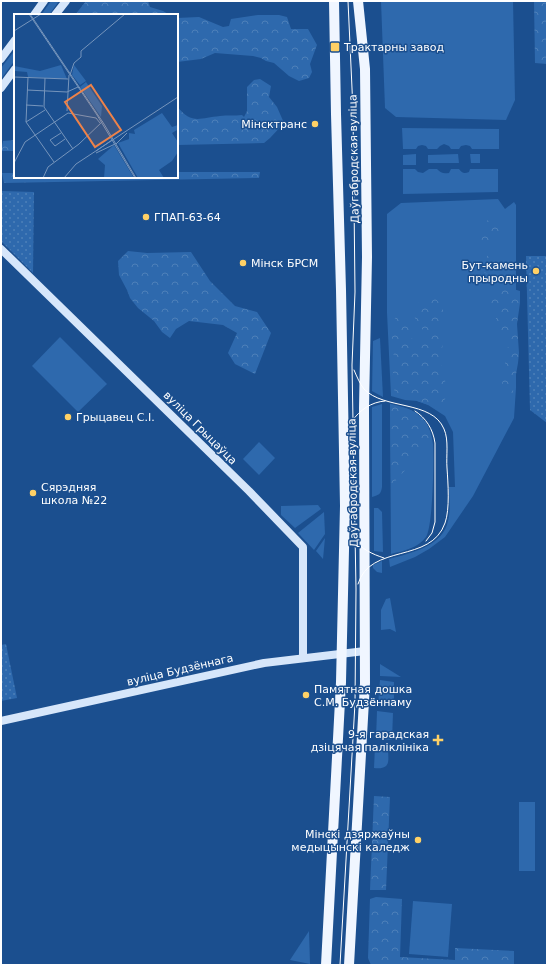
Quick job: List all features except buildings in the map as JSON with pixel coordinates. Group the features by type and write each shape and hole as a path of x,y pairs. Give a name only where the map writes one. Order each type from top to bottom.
{"main road":[{"name":"Даўгабродская вуліца","path":"326,965 341,682 345,506 342,290 334,1"},
{"name":"Даўгабродская вуліца","path":"349,965 365,682 364,408 367,257 364,69 358,1"}],"street":[{"path":"35,14 44,1"},
{"path":"56,14 66,1"},
{"path":"1,59 14,41"},
{"path":"1,88 14,70"},
{"name":"вуліца Грыцаўца","path":"1,249 249,491 303,547 303,658"},
{"name":"вуліца Будзённага","path":"1,721 264,663 365,651"}],"green space":[{"path":"51,1 59,1 50,14 42,14"},
{"path":"86,1 148,1 150,7 168,14 76,14"},
{"path":"381,1 513,1 515,100 506,120 396,117 385,108"},
{"path":"534,1 547,1 547,64 535,63"},
{"path":"258,15 279,15 287,17 291,29 308,29 317,45 310,64 312,72 309,78 299,81 289,76 274,63 253,56 215,53 201,59 178,62 178,18 199,17 223,27 229,26 231,19"},
{"path":"14,51 14,61 1,79 1,68"},
{"path":"260,79 271,86 269,97 277,107 284,123 270,138 264,143 178,145 178,107 187,116 196,119 242,115 244,117 247,111 247,87 254,80"},
{"path":"402,128 499,129 499,149 472,149 470,146 466,145 461,146 459,149 451,149 449,146 444,144 437,149 428,149 426,146 422,145 418,146 416,149 403,149"},
{"path":"14,140 14,151 1,151 3,141"},
{"path":"416,154 416,165 403,165 403,155"},
{"path":"458,154 459,163 428,163 428,155"},
{"path":"470,154 480,154 480,163 471,163"},
{"path":"403,169 415,169 418,172 423,173 429,169 437,169 441,172 449,173 451,169 459,169 464,173 469,172 470,169 498,169 498,192 403,194"},
{"path":"178,172 260,172 259,178 4,183 2,173 14,173 14,178 178,178"},
{"path":"1,191 34,192 33,273 1,241"},
{"path":"498,199 505,209 514,202 516,205 516,388 514,418 473,496 445,537 415,557 390,567 389,559 416,551 440,537 445,530 449,517 449,487 455,487 453,432 445,416 428,405 417,401 405,400 391,396 387,313 387,214 401,203"},
{"path":"488,220 496,223 502,235 499,241 491,247 486,246 480,235 482,226"},
{"path":"128,251 147,253 191,252 210,281 235,306 257,312 271,333 255,374 235,364 228,353 237,333 223,325 189,321 176,329 170,338 162,332 154,321 138,308 130,298 119,275 118,261"},
{"path":"493,254 499,261 496,269 491,273 484,273 480,268 480,262 487,256"},
{"path":"526,256 547,256 547,423 530,410"},
{"path":"506,287 520,291 517,324 519,353 512,397 502,395 501,388 506,370 504,355 508,347 508,341 503,333 496,329 495,322 497,315 489,303 502,289"},
{"path":"426,297 435,298 441,305 444,312 440,330 443,343 440,361 445,378 446,397 438,408 417,401 413,396 397,393 394,390 392,382 394,363 393,341 389,332 391,324 396,317 402,315 408,318 411,338 419,343 423,339 424,331 417,322 414,313 417,305"},
{"path":"60,337 107,384 78,412 32,366"},
{"path":"380,338 383,397 372,391 373,341"},
{"path":"382,404 382,487 379,494 372,497 372,407"},
{"path":"390,404 400,406 419,415 423,419 431,434 433,444 432,507 426,537 415,546 391,554"},
{"path":"390,404 405,408 418,414 427,424 432,440 391,486"},
{"path":"259,442 275,458 259,475 243,459"},
{"path":"318,505 321,509 295,528 281,515 281,506"},
{"path":"374,508 378,508 382,512 383,552 374,551"},
{"path":"324,512 325,534 314,550 298,533"},
{"path":"325,538 323,559 316,551"},
{"path":"382,561 382,573 377,572 373,568 373,565"},
{"path":"390,598 396,632 390,629 381,630 381,610 386,599"},
{"path":"6,644 17,698 1,701 1,645"},
{"path":"380,664 401,677 380,676"},
{"path":"380,680 394,682 394,707 378,704"},
{"path":"377,711 393,713 392,740 376,739"},
{"path":"375,746 388,747 388,763 384,767 374,768"},
{"path":"374,796 390,797 386,890 370,890"},
{"path":"519,802 535,802 535,871 519,871"},
{"path":"376,897 402,899 400,957 455,960 455,948 514,951 514,965 371,965 368,958 370,899"},
{"path":"413,901 452,904 448,957 409,954"},
{"path":"309,931 310,964 290,960"}],"tram line":[{"path":"340,965 355,703 356,589 352,365 355,292 353,110 348,1"},
{"path":"354,370 364,389 373,396 419,409 429,413 438,420 446,433 448,488 447,517 438,536 427,544 414,550 387,557 375,563 365,571 358,584"},
{"path":"352,421 366,407 385,401"},
{"path":"415,411 428,424 433,433 435,443 435,522 432,533 426,541"},
{"path":"354,539 367,551 384,558"}],"place":[{"name":"Трактарны завод","path":"335,47"},
{"name":"Мінсктранс","path":"315,124"},
{"name":"ГПАП-63-64","path":"146,217"},
{"name":"Мінск БРСМ","path":"243,263"},
{"name":"Бут-камень прыродны","path":"536,271"},
{"name":"Грыцавец С.І.","path":"68,417"},
{"name":"Сярэдняя школа №22","path":"33,493"},
{"name":"Памятная дошка С.М. Будзённаму","path":"306,695"},
{"name":"9-я гарадская дзіцячая паліклініка","path":"438,740"},
{"name":"Мінскі дзяржаўны медыцынскі каледж","path":"418,840"}]}
